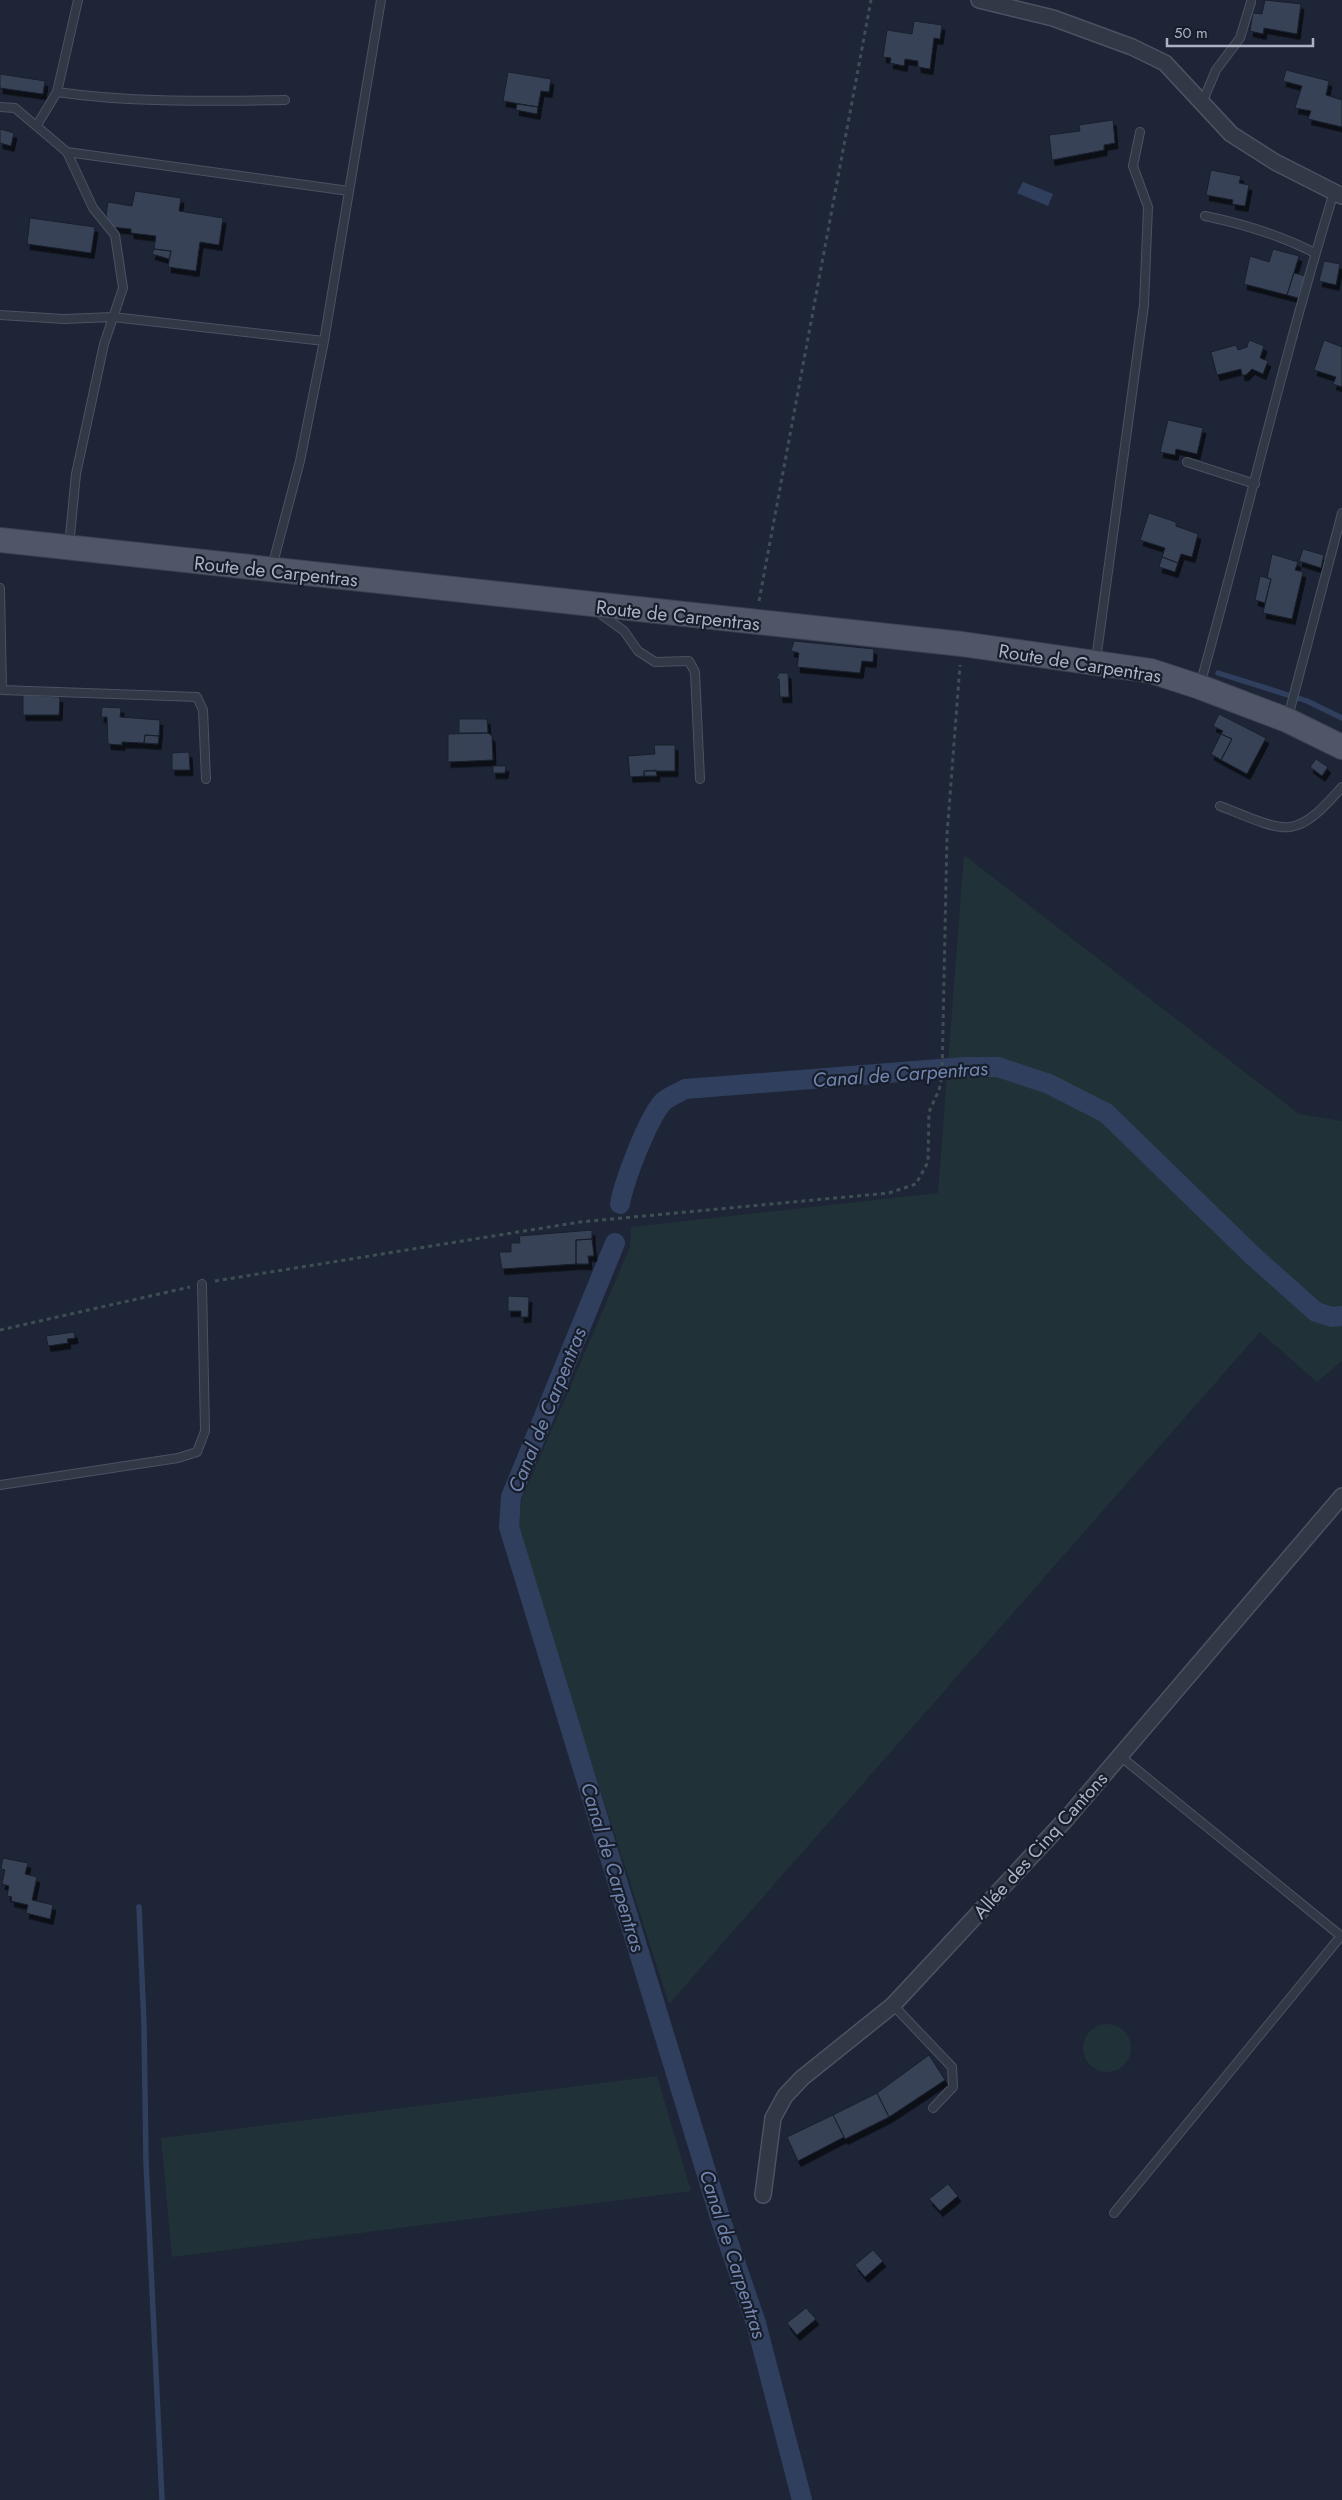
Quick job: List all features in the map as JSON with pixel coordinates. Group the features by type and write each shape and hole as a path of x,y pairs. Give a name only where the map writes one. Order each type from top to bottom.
{"main road":[{"name":"Route de Carpentras","path":"0,540 962,644 1096,662 1151,671 1200,687 1287,720 1342,747"}],"street":[{"path":"979,0 1053,18 1132,47 1165,63 1231,134 1275,162 1338,194"},
{"name":"Allée des Cinq Cantons","path":"763,2195 773,2118 785,2096 802,2078 893,2005 1068,1818 1342,1496"}],"lane":[{"path":"37,125 57,92 78,0"},
{"path":"271,570 300,461 324,341 381,0"},
{"path":"1202,103 1216,70 1240,38 1251,2"},
{"path":"57,92 86,96 187,101 285,100"},
{"path":"0,106 15,108 67,152 93,208 115,235 123,288 104,344 76,474 69,548"},
{"path":"1096,662 1144,305 1148,207 1133,166 1140,132"},
{"path":"67,152 349,191"},
{"path":"1200,687 1315,253 1338,194"},
{"path":"1205,216 1246,225 1289,240 1315,253"},
{"path":"0,315 64,319 113,317 324,341"},
{"path":"1187,462 1255,484"},
{"path":"1287,720 1342,513"},
{"path":"0,588 2,690 196,697 203,710 206,779"},
{"path":"589,605 624,631 638,651 655,662 689,661 695,672 700,779"},
{"path":"1220,806 1272,824 1290,827 1306,821 1342,787"},
{"path":"0,1485 178,1458 197,1452 204,1430 202,1284"},
{"path":"1114,2213 1341,1936 1120,1756"},
{"path":"893,2005 952,2067 953,2087 933,2108"}],"path":[{"path":"755,623 871,0"},
{"path":"0,1330 239,1276 580,1222 890,1193 916,1184 928,1162 929,1112 939,1090 942,1077 947,834 962,644"}],"shaded area":[{"path":"964,855 1299,1114 1342,1121 1342,1361 1317,1382 1260,1332 669,2004 517,1530 522,1499 630,1247 631,1227 938,1193"},
{"path":"1102,2024 1112,2024 1124,2031 1131,2043 1131,2053 1124,2065 1112,2072 1102,2072 1094,2068 1087,2061 1083,2053 1083,2043 1087,2035 1094,2028"},
{"path":"657,2076 691,2191 172,2257 161,2138"}],"water":[{"path":"1023,182 1053,194 1048,206 1017,193"}],"building":[{"path":"1265,0 1301,4 1297,34 1264,28 1263,34 1250,31 1253,13 1262,14"},
{"path":"914,21 942,25 940,39 934,38 930,69 918,67 918,61 905,59 904,66 890,63 891,58 883,57 887,30 912,34"},
{"path":"1286,70 1329,81 1326,95 1342,100 1342,127 1308,119 1311,111 1295,108 1302,86 1283,81"},
{"path":"508,72 551,79 549,92 541,91 538,107 503,101"},
{"path":"0,74 45,81 43,94 0,88"},
{"path":"517,104 538,107 537,114 516,110"},
{"path":"1113,120 1115,143 1104,145 1104,150 1052,160 1049,135 1080,131 1079,125"},
{"path":"0,129 14,133 11,146 0,143"},
{"path":"1211,170 1241,176 1239,183 1249,185 1245,206 1232,204 1233,200 1206,195"},
{"path":"135,191 181,198 179,211 223,218 219,245 200,242 196,271 168,267 171,251 154,249 156,236 131,233 131,229 111,227 106,215 108,202 132,206"},
{"path":"30,218 95,227 91,253 27,244"},
{"path":"154,249 171,251 169,259 152,254"},
{"path":"1273,249 1299,256 1287,295 1244,284 1250,256 1269,262"},
{"path":"1324,261 1340,264 1336,285 1319,281"},
{"path":"1294,273 1306,276 1298,298 1287,295"},
{"path":"1249,340 1264,346 1260,358 1268,361 1263,374 1252,369 1246,375 1242,375 1241,369 1217,375 1211,352 1236,345 1238,350 1247,347"},
{"path":"1324,340 1342,347 1342,387 1333,384 1336,377 1314,370"},
{"path":"1168,420 1203,428 1197,454 1176,449 1175,455 1160,452"},
{"path":"1149,513 1176,522 1176,526 1198,534 1192,557 1181,554 1178,563 1162,557 1165,548 1140,540"},
{"path":"1303,549 1324,555 1321,568 1299,561"},
{"path":"1272,554 1298,562 1295,570 1303,572 1292,619 1263,613 1271,579 1267,578"},
{"path":"1162,557 1178,563 1175,572 1159,567"},
{"path":"1260,576 1271,579 1265,603 1255,600"},
{"path":"794,641 874,649 873,662 862,661 860,673 797,667 799,653 791,651"},
{"path":"779,673 788,673 789,697 780,697 779,679 776,679"},
{"path":"23,695 60,697 59,715 23,715"},
{"path":"102,707 121,708 120,717 160,720 159,736 145,735 144,743 122,742 122,745 108,744 107,717 101,717"},
{"path":"1219,714 1266,738 1247,774 1221,760 1232,739 1221,734 1223,731 1213,726"},
{"path":"459,719 487,719 488,733 459,733"},
{"path":"488,733 492,736 493,760 448,762 448,734"},
{"path":"1221,734 1232,739 1221,760 1211,754"},
{"path":"145,735 159,736 158,744 144,743"},
{"path":"654,745 675,745 675,771 644,771 644,776 630,777 628,756 655,754"},
{"path":"189,752 190,770 172,770 172,753"},
{"path":"1316,759 1328,767 1322,776 1310,767"},
{"path":"493,766 506,766 505,773 493,773"},
{"path":"656,770 657,776 644,776 644,771"},
{"path":"592,1230 592,1239 576,1240 576,1264 502,1269 499,1252 511,1252 511,1243 520,1243 519,1236"},
{"path":"592,1239 594,1256 588,1256 589,1264 576,1264 576,1240"},
{"path":"508,1296 529,1297 528,1317 521,1317 521,1311 508,1311"},
{"path":"74,1332 75,1338 67,1339 68,1343 48,1346 46,1336"},
{"path":"3,1858 28,1863 25,1874 37,1877 32,1900 53,1905 50,1919 26,1913 28,1905 11,1901 12,1897 7,1896 9,1886 2,1884 5,1870 1,1869"},
{"path":"929,2055 945,2080 889,2117 877,2093"},
{"path":"877,2093 889,2117 845,2139 833,2115"},
{"path":"833,2115 844,2137 798,2161 787,2137"},
{"path":"948,2184 958,2196 940,2211 929,2199"},
{"path":"873,2250 883,2261 865,2277 855,2265"},
{"path":"806,2308 816,2319 797,2335 787,2323"}],"waterway":[{"path":"1218,673 1307,701 1342,718"},
{"name":"Canal de Carpentras","path":"620,1204 637,1152 656,1112 664,1101 685,1089 964,1067 998,1067 1049,1084 1106,1113 1252,1255 1316,1312 1332,1317 1342,1316"},
{"name":"Canal de Carpentras","path":"615,1243 511,1497 509,1527 722,2224 756,2323 802,2500"},
{"path":"139,1907 144,2025 146,2162 162,2500"}]}
